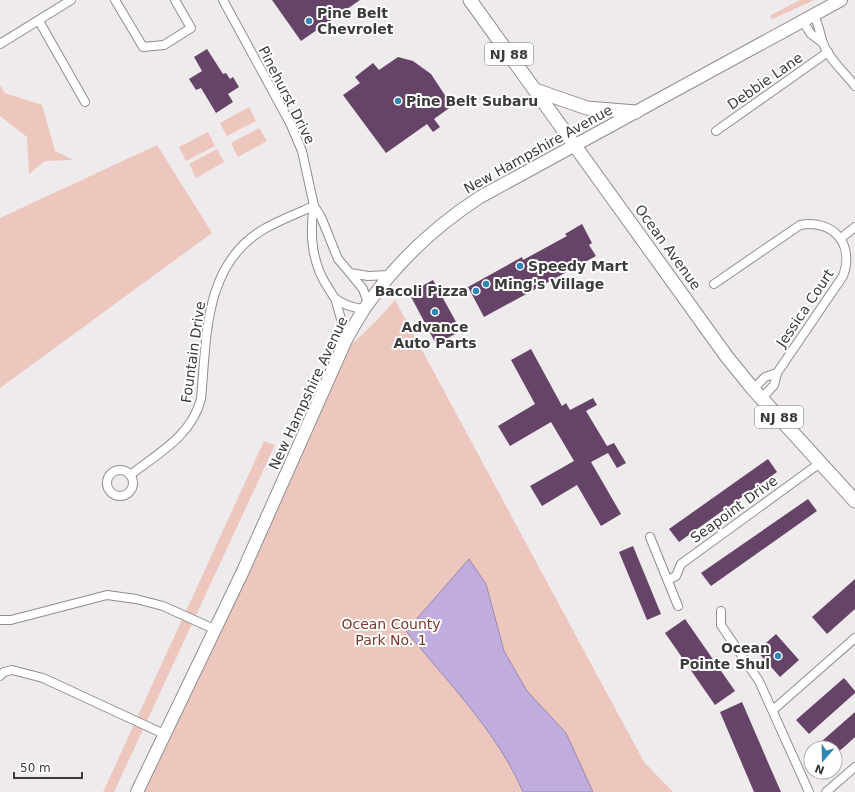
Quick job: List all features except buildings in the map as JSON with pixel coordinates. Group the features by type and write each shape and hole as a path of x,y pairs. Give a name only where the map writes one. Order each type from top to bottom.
{"main road":[{"name":"Ocean Avenue","path":"470,0 727,357 758,394 855,501"},
{"name":"New Hampshire Avenue","path":"137,792 246,564 345,342 366,306 390,275 423,242 474,201 841,0"},
{"path":"535,90 587,108 636,112"}],"street":[{"path":"0,44 71,0"},
{"path":"115,0 143,48 164,44 191,28 175,0"},
{"name":"Pinehurst Drive","path":"224,0 296,137 302,151 314,206 325,227 338,259 363,290 366,306 351,308 335,298"},
{"path":"814,16 820,28 823,42 828,52 855,86"},
{"path":"39,21 85,102"},
{"path":"803,22 810,34 823,42"},
{"name":"Debbie Lane","path":"716,131 828,52"},
{"name":"Pinehurst Drive","path":"314,206 312,231 315,260 325,283 335,298 345,333 345,342"},
{"name":"Fountain Drive","path":"130,475 184,434 198,412 201,399 209,314 214,295 230,259 248,241 264,229 314,206"},
{"path":"714,284 800,225 810,223 824,227 840,238 855,227"},
{"path":"312,231 325,227"},
{"name":"Jessica Court","path":"758,394 774,385 777,373 843,276 847,261 840,238"},
{"path":"350,273 368,276 390,275"},
{"name":"Jessica Court","path":"758,394 765,377 777,373"},
{"name":"Seapoint Drive","path":"668,580 676,576 681,564 820,463"},
{"path":"650,537 678,606"},
{"path":"0,620 10,620 107,595 136,599 164,606 214,629"},
{"path":"721,611 721,624 759,681 809,792"},
{"path":"773,710 855,638"},
{"path":"0,676 4,672 12,670 43,678 164,734"},
{"path":"826,792 855,767"}],"green space":[{"path":"800,0 814,0 771,19 771,15"},
{"path":"0,85 5,93 42,105 55,151 73,160 45,161 29,174 27,137 0,116"},
{"path":"249,107 256,121 227,136 220,123"},
{"path":"259,128 267,141 238,157 231,143"},
{"path":"208,132 215,146 186,161 179,147"},
{"path":"157,145 212,233 0,388 0,218"},
{"path":"217,149 224,162 196,178 189,164"},
{"name":"Ocean County Park No. 1","path":"395,300 644,762 673,792 137,792 351,345"},
{"path":"264,441 275,445 114,792 103,792"}],"shaded area":[{"path":"469,559 486,584 504,651 527,691 566,733 593,792 523,792 500,749 486,728 406,631"}],"place":[{"name":"Pine Belt Chevrolet","path":"309,21"},
{"name":"Pine Belt Subaru","path":"398,101"},
{"name":"Speedy Mart","path":"520,266"},
{"name":"Ming's Village","path":"486,284"},
{"name":"Bacoli Pizza","path":"476,291"},
{"name":"Advance Auto Parts","path":"435,312"},
{"name":"Ocean Pointe Shul","path":"778,656"}]}
